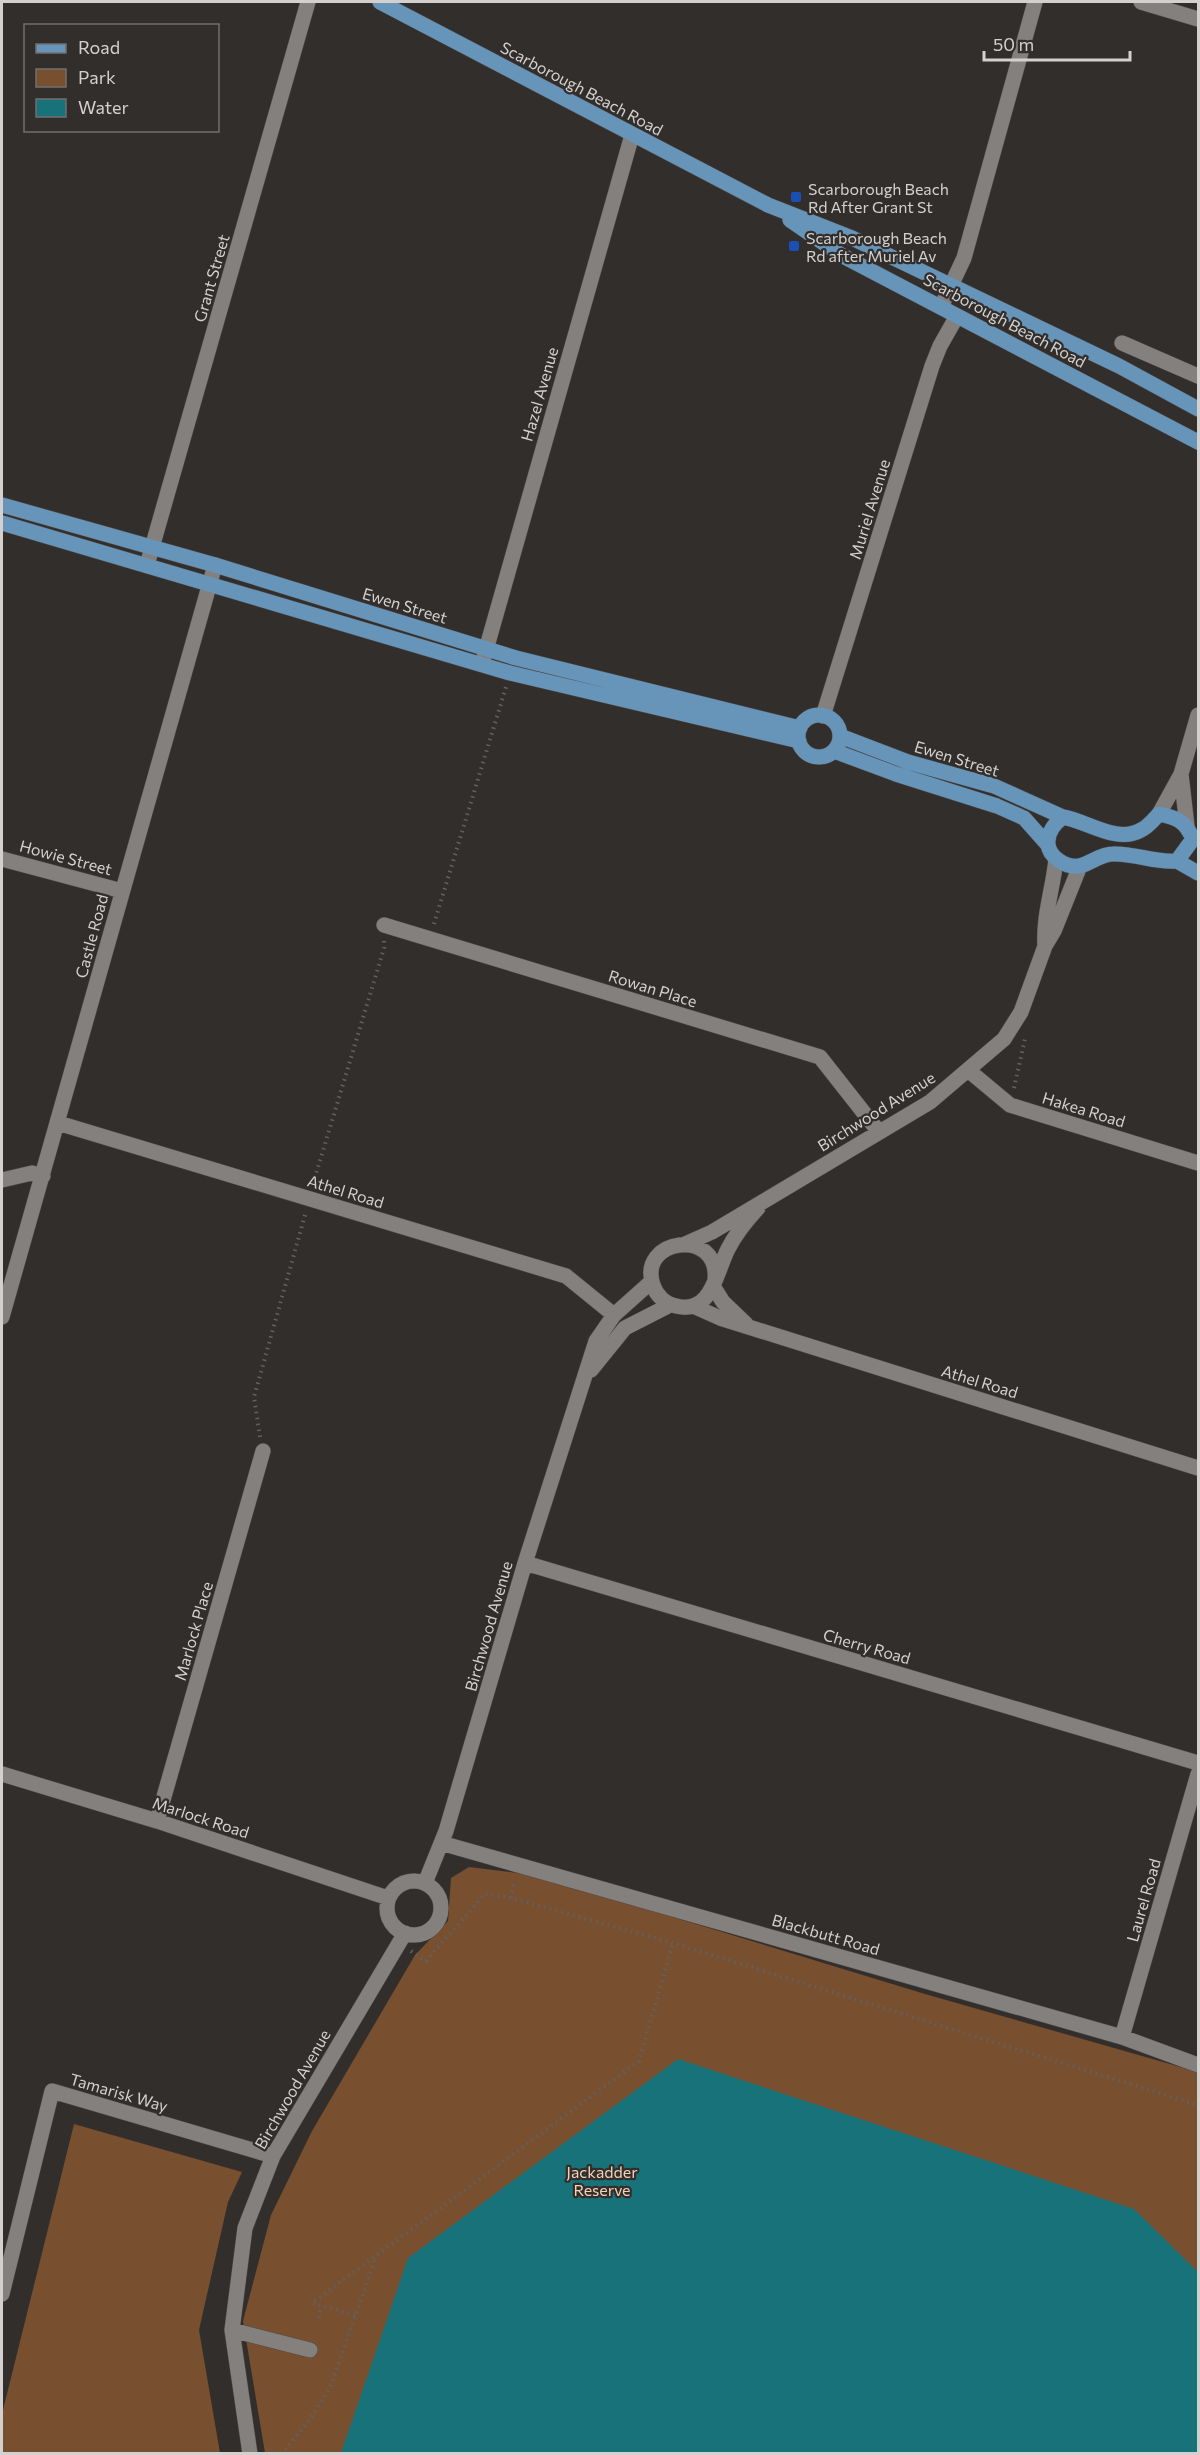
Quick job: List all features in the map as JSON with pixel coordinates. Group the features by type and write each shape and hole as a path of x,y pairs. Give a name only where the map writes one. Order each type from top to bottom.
{"main road":[{"name":"Scarborough Beach Road","path":"380,2 768,205 852,238 1119,366 1198,409"},
{"name":"Scarborough Beach Road","path":"768,205 841,255 1198,442"},
{"name":"Ewen Street","path":"2,505 214,565 483,656 510,672 800,734"},
{"name":"Ewen Street","path":"2,523 210,583 483,656 800,734"},
{"path":"823,716 835,723 840,735 834,751 829,755 816,757 805,752 800,734 810,718 823,716"},
{"name":"Ewen Street","path":"840,735 908,762 994,786 1063,817 1078,819 1119,835 1141,831 1159,814"},
{"name":"Ewen Street","path":"834,751 896,774 997,806 1024,818 1048,845 1056,859"},
{"path":"1159,814 1173,817 1193,836 1177,861"},
{"path":"1048,845 1051,831 1063,817"},
{"path":"1056,859 1069,866 1080,866 1090,860 1110,854 1135,855 1160,862 1177,861 1198,873"}],"street":[{"name":"Grant Street","path":"147,565 308,2"},
{"path":"941,307 964,258 1035,2"},
{"path":"1141,2 1198,19"},
{"name":"Hazel Avenue","path":"483,656 632,135"},
{"name":"Muriel Avenue","path":"823,716 932,366 957,316"},
{"path":"1122,344 1198,376"},
{"name":"Castle Road","path":"2,1317 214,565"},
{"path":"1159,814 1181,774 1198,716"},
{"path":"1181,774 1193,836"},
{"name":"Howie Street","path":"2,859 122,891"},
{"name":"Birchwood Avenue","path":"1045,946 1044,925 1056,859"},
{"name":"Birchwood Avenue","path":"425,1883 441,1844 525,1563 596,1341 614,1315 652,1281 652,1270 659,1255 673,1245 685,1244 712,1232 930,1102 1004,1039 1021,1012 1045,946 1054,932 1080,866"},
{"name":"Rowan Place","path":"384,925 820,1057 879,1132"},
{"name":"Hakea Road","path":"968,1070 1010,1105 1198,1163"},
{"name":"Athel Road","path":"58,1124 566,1276 614,1315"},
{"path":"2,1180 32,1173 43,1176"},
{"name":"Birchwood Avenue","path":"584,1380 625,1328 670,1305 693,1306 704,1300 714,1283 727,1250 740,1229 765,1201"},
{"path":"685,1244 696,1246 710,1258 714,1268 714,1283"},
{"path":"652,1281 657,1294 670,1305"},
{"name":"Athel Road","path":"714,1283 723,1302 751,1328"},
{"name":"Athel Road","path":"693,1306 751,1328 1198,1468"},
{"name":"Marlock Place","path":"157,1821 263,1451"},
{"name":"Cherry Road","path":"525,1563 1198,1763"},
{"name":"Marlock Road","path":"2,1774 157,1821 388,1898"},
{"name":"Laurel Road","path":"1122,2037 1198,1774"},
{"name":"Blackbutt Road","path":"441,1844 1122,2037 1198,2065"},
{"path":"408,1881 425,1883 436,1892 441,1905 437,1921 427,1931 402,1939 387,1915 388,1898 397,1886 408,1881"},
{"name":"Birchwood Avenue","path":"250,2454 232,2330 245,2228 273,2156 402,1939"},
{"name":"Tamarisk Way","path":"2,2294 52,2091 273,2156"},
{"path":"232,2330 310,2350"}],"path":[{"path":"430,939 510,672"},
{"path":"1010,1105 1026,1036"},
{"path":"402,1939 426,1961 485,1894 511,1898 673,1943 1198,2105"},
{"path":"355,2315 312,2303 639,2061 673,1943"},
{"path":"281,2454 308,2422 330,2388 377,2255"},
{"path":"319,2318 321,2306"}],"green space":[{"name":"Jackadder Reserve","path":"469,1867 535,1875 925,1994 1198,2072 1198,2453 265,2453 243,2321 271,2215 312,2131 415,1955 448,1921 451,1878"},
{"path":"74,2124 242,2172 228,2202 199,2330 220,2453 2,2453 2,2414"}],"water":[{"path":"678,2059 1134,2209 1198,2272 1198,2453 341,2453 408,2258"}],"place":[{"name":"Scarborough Beach Rd After Grant St","path":"796,197"},
{"name":"Scarborough Beach Rd after Muriel Av","path":"794,246"}]}
